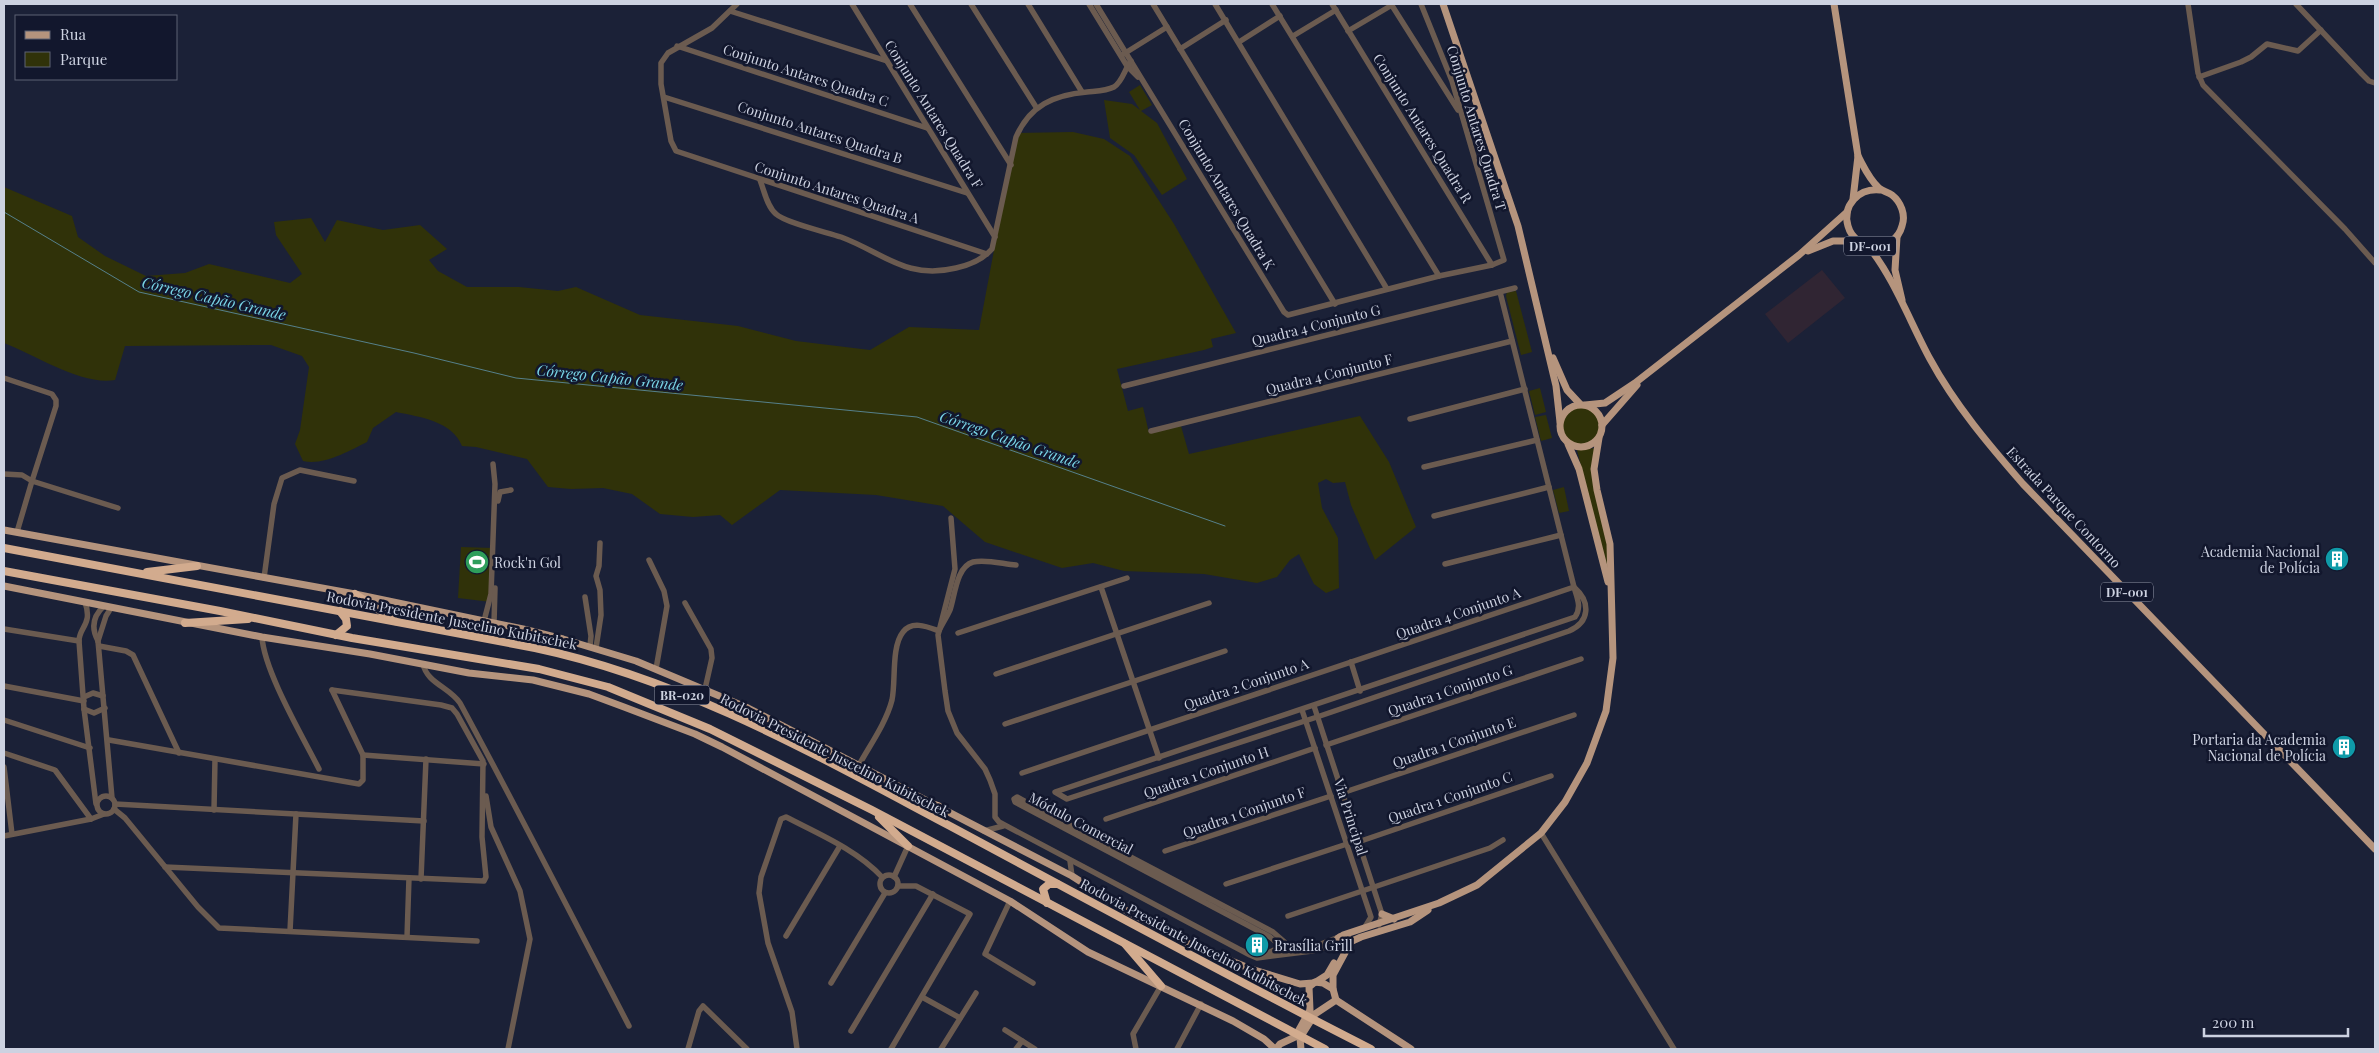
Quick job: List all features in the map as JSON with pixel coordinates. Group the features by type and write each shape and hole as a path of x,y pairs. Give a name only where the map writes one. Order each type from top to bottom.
{"highway":[{"name":"Rodovia Presidente Juscelino Kubitschek","path":"4,548 558,653 634,675 731,714 876,787 1371,1049"},
{"path":"141,573 197,566"},
{"name":"BR-020","path":"4,571 336,635 539,669 608,687 710,729 872,810 1325,1049"},
{"path":"355,594 399,623"},
{"path":"336,635 347,626 346,619 340,611"},
{"path":"186,622 259,619"},
{"path":"876,787 938,806"},
{"path":"872,810 908,846"},
{"path":"1047,903 1043,888 1047,885 1057,884"},
{"path":"1122,941 1161,986"}],"main road":[{"path":"1444,4 1518,226 1556,386 1561,434 1568,444 1578,469 1611,596"},
{"name":"DF-001","path":"1834,4 1858,156 1853,199 1847,212 1850,231 1858,241 1868,246 1882,263 1906,314"},
{"name":"DF-001","path":"1858,156 1868,175 1880,190 1897,200 1903,212 1903,225 1896,237 1884,245 1868,246"},
{"path":"1853,199 1868,190 1880,190"},
{"path":"1560,422 1567,410 1583,405 1605,402 1649,372 1799,256 1847,212"},
{"name":"DF-001","path":"1896,237 1895,270 1906,314"},
{"path":"1799,256 1833,240 1858,241"},
{"name":"Estrada Parque Contorno","path":"1906,314 1946,386 1994,451 2023,484 2375,849"},
{"path":"1545,334 1562,381 1583,405 1595,410 1602,425"},
{"path":"1341,936 1439,903 1477,885 1541,833 1565,802 1587,763 1606,711 1613,658 1610,544 1595,482 1594,469 1602,425 1649,372"},
{"path":"1568,444 1581,448 1588,446 1599,438"},
{"path":"4,530 355,594 494,623 593,647 656,669 748,708 1072,876 1130,913 1190,944 1267,974 1300,984 1323,983 1333,989"},
{"path":"4,586 262,637 469,672 533,680 589,694 695,734 1010,901 1088,952 1201,1004 1264,1039 1276,1049 1280,1044 1292,1039 1302,1023 1311,1005 1308,990 1314,983 1329,973 1349,938 1341,936"},
{"path":"1343,946 1410,922 1439,903"},
{"path":"1382,914 1394,919"},
{"path":"1376,933 1379,924"},
{"path":"1341,936 1343,946 1333,975 1333,989 1336,1000 1411,1049"},
{"path":"1301,1049 1300,1038 1315,1014 1336,1000"}],"street":[{"path":"664,96 660,73 664,57 677,46 707,31 737,4"},
{"name":"Conjunto Antares Quadra F","path":"852,4 995,237"},
{"path":"910,4 1011,165"},
{"path":"971,4 1036,107"},
{"path":"1028,4 1082,92"},
{"path":"1089,4 1123,55"},
{"path":"1096,4 1123,55"},
{"path":"1153,4 1335,304 1492,264"},
{"path":"1216,4 1388,289"},
{"path":"1272,4 1439,276"},
{"name":"Conjunto Antares Quadra R","path":"1332,4 1492,264"},
{"path":"1348,31 1391,4 1462,117"},
{"name":"Conjunto Antares Quadra T","path":"1421,4 1452,81 1504,258 1502,262 1492,264"},
{"path":"2188,4 2199,77 2212,94 2375,262"},
{"path":"2296,4 2365,77 2375,83"},
{"path":"1293,36 1336,10"},
{"path":"730,11 887,61"},
{"path":"1239,42 1280,16"},
{"path":"1180,49 1226,20"},
{"path":"1123,55 1167,27"},
{"path":"2199,77 2241,62 2251,57 2267,44 2298,51 2321,30"},
{"name":"Conjunto Antares Quadra C","path":"677,46 927,128"},
{"name":"Conjunto Antares Quadra K","path":"1123,55 1146,86 1284,312 1288,314 1335,304"},
{"path":"1121,80 1129,64"},
{"path":"760,180 770,207 780,217 843,238 910,270 943,271 975,262 988,254 992,249 1016,137 1021,125 1036,107 1061,96 1106,90 1121,80 1139,77"},
{"path":"1442,85 1452,81"},
{"name":"Conjunto Antares Quadra A","path":"664,96 671,141 678,153 988,254"},
{"name":"Conjunto Antares Quadra B","path":"664,96 967,193"},
{"name":"Quadra 4 Conjunto G","path":"1124,386 1515,288"},
{"path":"1500,292 1525,389 1537,440 1574,587 1579,606 1575,617 1055,792 1067,799 1147,774 1529,646 1573,629 1582,622 1587,605 1583,596 1574,587"},
{"name":"Quadra 4 Conjunto F","path":"1151,431 1512,341"},
{"path":"4,378 52,394 56,400 17,532"},
{"path":"1410,419 1525,389"},
{"path":"1424,467 1537,440"},
{"path":"484,621 492,586 495,484 493,464"},
{"path":"264,578 274,504 282,478 300,470 354,481"},
{"path":"4,474 22,475 32,481 118,508"},
{"path":"1434,516 1549,487"},
{"path":"494,623 498,494 503,490 511,490"},
{"path":"951,518 955,569 939,631 938,645 948,711 957,733 985,769 994,794 996,817 1003,826 1250,956 1262,957 1343,946"},
{"path":"1445,564 1561,535"},
{"path":"593,647 601,615 601,600 596,576 599,566 600,543"},
{"path":"649,560 664,591 667,606 656,669"},
{"path":"939,631 949,611 957,583 964,568 971,563 980,561 1016,565"},
{"path":"958,633 1127,578"},
{"path":"1101,587 1159,758"},
{"name":"Quadra 4 Conjunto A","path":"1351,662 1574,587"},
{"path":"586,597 593,647"},
{"path":"79,639 86,624 88,612 83,602"},
{"path":"83,602 84,617 79,639 84,710 97,806 104,814"},
{"path":"686,603 711,649 712,658 705,690"},
{"path":"996,674 1209,603"},
{"path":"4,836 91,819 110,813 114,804 99,644 94,626 97,614 108,607"},
{"path":"99,644 108,607"},
{"path":"86,624 94,626"},
{"path":"859,765 880,728 892,701 898,647 903,632 911,626 925,625 939,631"},
{"path":"4,630 79,639"},
{"path":"1525,635 1529,646"},
{"path":"262,637 271,671 319,770"},
{"path":"99,644 134,655 179,753"},
{"path":"1006,724 1134,683 1225,651"},
{"name":"Quadra 1 Conjunto G","path":"1326,745 1581,659"},
{"path":"1351,662 1360,690"},
{"name":"Quadra 2 Conjunto A","path":"1022,773 1351,662"},
{"path":"423,664 427,675 449,691 460,703 542,855 558,890 629,1026"},
{"path":"4,686 84,699 93,693 104,696"},
{"path":"1372,686 1376,697"},
{"path":"108,740 360,784 363,780 363,755 332,690 450,708 470,735 484,764 482,838 486,877 484,881 166,867"},
{"name":"Via Principal","path":"1314,706 1382,914"},
{"path":"84,710 94,713 105,708"},
{"name":"Via Principal","path":"1302,710 1371,916 1368,925 1362,930"},
{"name":"Quadra 1 Conjunto E","path":"1342,793 1574,715"},
{"path":"4,720 90,748"},
{"path":"1309,731 1314,726 1320,727"},
{"path":"1241,730 1245,741"},
{"name":"Quadra 1 Conjunto H","path":"1106,819 1315,748"},
{"path":"4,752 55,770 91,819"},
{"path":"363,755 484,764"},
{"path":"214,810 215,759"},
{"path":"421,879 426,760"},
{"path":"1144,763 1147,774"},
{"path":"4,767 12,834"},
{"name":"Quadra 1 Conjunto C","path":"1358,842 1551,776"},
{"path":"1328,786 1338,782"},
{"path":"484,785 491,827 520,891 530,939 508,1049"},
{"path":"91,819 102,796 107,795 198,907 219,928 477,941"},
{"name":"Quadra 1 Conjunto F","path":"1165,852 1331,796"},
{"path":"114,804 424,821"},
{"name":"Módulo Comercial","path":"1025,804 1288,945"},
{"path":"290,931 296,814"},
{"path":"797,1049 792,1012 768,943 759,893 761,877 783,817 869,863 882,877"},
{"path":"1340,824 1351,820"},
{"path":"984,830 1003,826"},
{"path":"1541,833 1674,1049"},
{"path":"1288,916 1373,889 1490,848 1503,840"},
{"path":"1226,884 1347,844"},
{"path":"786,936 840,846"},
{"path":"898,886 894,877 908,846"},
{"path":"1070,861 1072,876"},
{"path":"885,893 880,889 879,882 886,875 894,877"},
{"path":"407,937 409,878"},
{"path":"831,983 885,893 895,891 898,886"},
{"path":"891,1049 970,914 916,886 898,886"},
{"path":"851,1031 933,894"},
{"path":"1010,901 985,954 1032,983"},
{"path":"1379,924 1382,914"},
{"name":"Módulo Comercial","path":"1271,935 1280,946"},
{"path":"1262,957 1280,946 1288,945 1304,949 1341,936"},
{"path":"1285,953 1288,945"},
{"path":"1280,946 1285,953"},
{"path":"1136,1049 1133,1034 1161,986"},
{"path":"941,1049 976,993"},
{"path":"922,997 960,1018"},
{"path":"1177,1049 1201,1004"},
{"path":"688,1049 699,1011 703,1006 747,1049"},
{"path":"1005,1030 1035,1049"},
{"path":"1016,1049 1022,1041"}],"shaded area":[{"path":"1822,270 1845,298 1788,343 1765,314"}],"green space":[{"path":"1140,85 1152,105 1141,111 1157,123 1187,179 1162,195 1134,155 1110,138 1104,100 1132,104 1140,110 1129,92"},
{"path":"1073,132 1104,139 1130,156 1174,224 1236,333 1211,339 1213,347 1204,350 1117,369 1128,411 1143,407 1149,433 1181,426 1189,454 1360,416 1389,462 1416,527 1375,560 1351,505 1345,482 1333,483 1326,479 1318,483 1322,508 1338,538 1339,588 1326,593 1314,584 1299,554 1290,560 1277,577 1257,583 1204,574 1124,571 1093,563 1062,568 985,542 943,506 876,495 780,490 732,525 720,515 693,517 660,514 632,494 603,488 571,489 548,487 527,459 476,447 462,446 451,431 443,426 425,418 396,412 373,428 367,442 327,460 303,461 295,444 300,430 309,367 302,356 271,345 125,346 115,380 102,381 74,374 4,343 4,187 72,216 78,237 105,256 146,276 185,273 209,264 290,283 302,274 276,235 274,222 311,218 325,242 337,220 383,230 420,225 447,249 429,260 438,271 467,287 519,287 558,291 576,287 640,315 738,326 796,341 870,350 909,327 979,330 1016,133"},
{"path":"1516,291 1532,352 1521,355 1506,296 1507,292"},
{"path":"1540,388 1546,412 1535,415 1529,391"},
{"path":"1585,406 1592,409 1598,415 1601,426 1600,434 1592,443 1585,446 1577,446 1570,443 1562,434 1561,422 1564,415 1573,407"},
{"path":"1546,415 1552,438 1541,441 1535,417"},
{"path":"1596,448 1593,460 1608,542 1610,583 1577,450"},
{"path":"1564,487 1569,511 1559,513 1553,490"},
{"name":"Rock'n Gol","path":"461,547 493,548 491,602 458,598"}],"waterway":[{"name":"Córrego Capão Grande","path":"4,212 139,292 414,353 516,378 917,417 1225,526"}],"place":[{"name":"Academia Nacional de Polícia","path":"2337,559"},
{"name":"Rock'n Gol","path":"477,562"},
{"name":"Portaria da Academia Nacional de Polícia","path":"2344,747"},
{"name":"Brasília Grill","path":"1257,945"}]}
